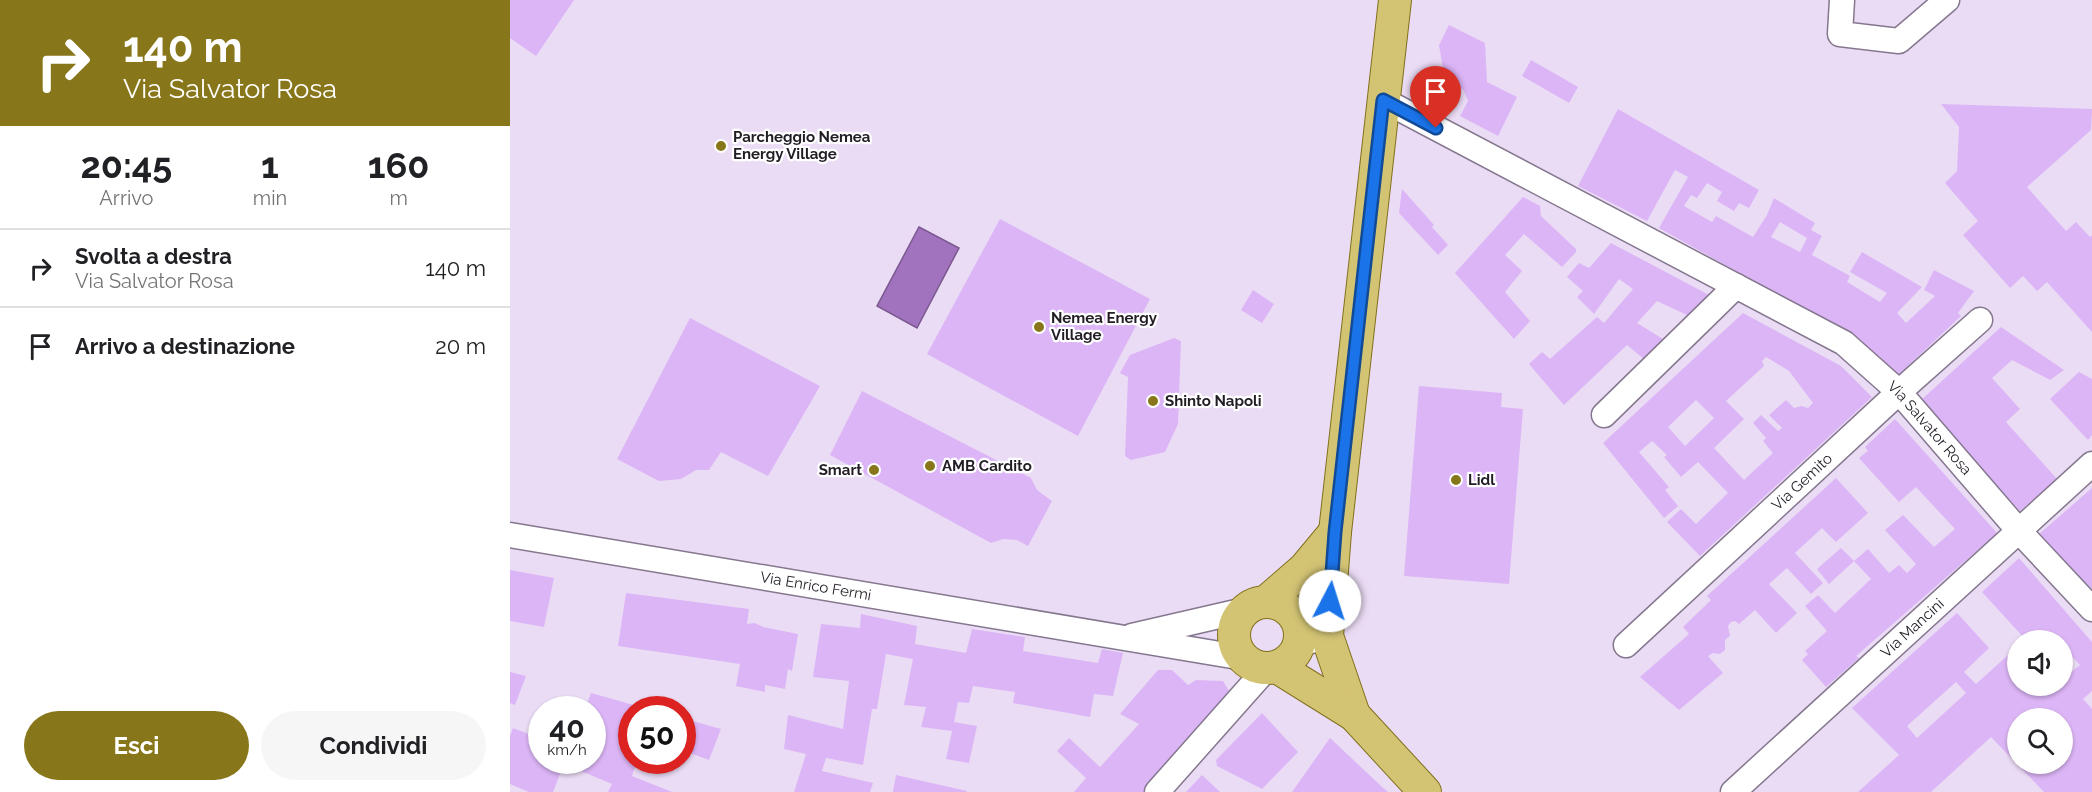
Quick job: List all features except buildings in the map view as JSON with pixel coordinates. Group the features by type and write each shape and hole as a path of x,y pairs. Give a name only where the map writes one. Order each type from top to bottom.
{"main road":[{"path":"1285,650 1335,532 1395,0"},
{"path":"1335,532 1305,568 1239,617 1233,634 1238,652 1285,650 1354,715 1425,792"},
{"path":"1256,606 1276,603 1291,611 1285,650"},
{"path":"1285,650 1354,715"}],"street":[{"path":"1842,0 1840,34 1899,41 1947,0"},
{"name":"Via Salvator Rosa","path":"1383,100 1844,343 1899,392 2019,531 2092,609"},
{"path":"1604,415 1736,286"},
{"name":"Via Gemito","path":"1626,645 1980,320"},
{"name":"Via Mancini","path":"1733,792 2092,464"},
{"name":"Via Enrico Fermi","path":"510,535 1121,639 1285,650"},
{"name":"Via Enrico Fermi","path":"1121,639 1256,606"},
{"path":"1157,792 1285,650"}],"shaded area":[{"path":"919,227 959,248 917,328 877,306"}],"place":[{"name":"Parcheggio Nemea Energy Village","path":"721,146"},
{"name":"Nemea Energy Village","path":"1039,327"},
{"name":"Shinto Napoli","path":"1153,401"},
{"name":"AMB Cardito","path":"930,466"},
{"name":"Smart","path":"874,470"},
{"name":"Lidl","path":"1456,480"}],"route":[{"path":"1330,601 1335,532 1383,100 1436,128"}]}
